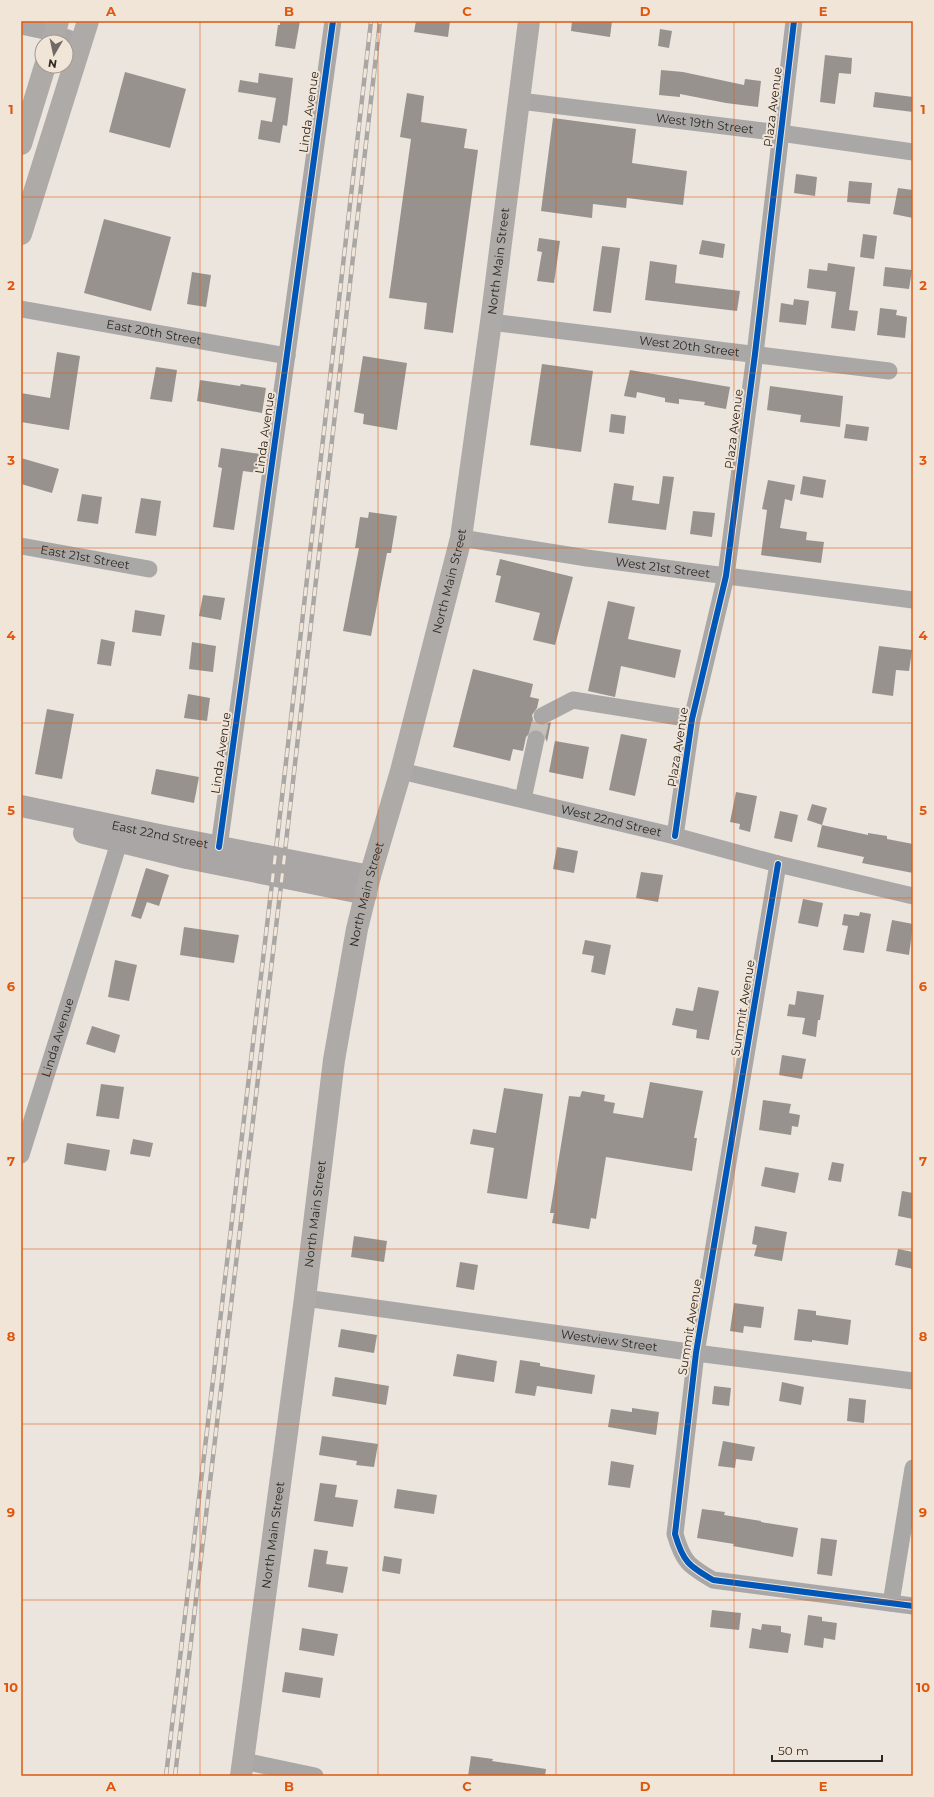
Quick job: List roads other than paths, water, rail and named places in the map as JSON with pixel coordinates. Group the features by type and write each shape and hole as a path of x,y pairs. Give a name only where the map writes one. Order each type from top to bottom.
{"main road":[{"path":"21,234 88,21"},
{"name":"North Main Street","path":"242,1768 305,1298 334,1060 353,945 368,885 401,770 461,538 530,21"},
{"path":"21,144 43,74"},
{"name":"East 22nd Street","path":"21,806 122,836 218,847 368,885"},
{"name":"East 22nd Street","path":"21,815 368,885"}],"street":[{"name":"Linda Avenue","path":"218,847 333,21"},
{"name":"Plaza Avenue","path":"675,836 692,718 726,576 794,21"},
{"path":"21,26 55,32 81,43"},
{"name":"West 19th Street","path":"520,101 780,133 913,152"},
{"name":"East 20th Street","path":"21,309 287,356"},
{"name":"West 20th Street","path":"491,322 889,370"},
{"name":"West 21st Street","path":"461,538 587,558 913,600"},
{"name":"East 21st Street","path":"21,546 149,569"},
{"path":"542,716 573,700 692,718"},
{"path":"523,800 536,739"},
{"name":"West 22nd Street","path":"401,770 675,836 778,864 913,896"},
{"name":"Linda Avenue","path":"21,1155 122,836"},
{"name":"Summit Avenue","path":"778,864 696,1353 674,1534 680,1552 691,1567 713,1580 913,1606"},
{"name":"Westview Street","path":"305,1298 696,1353 913,1381"},
{"path":"891,1603 913,1468"},
{"path":"242,1768 315,1776"}],"tunnel":[{"path":"536,739 542,716"}],"railway":[{"path":"166,1776 275,858 371,21"},
{"path":"175,1776 284,860 380,21"}]}
